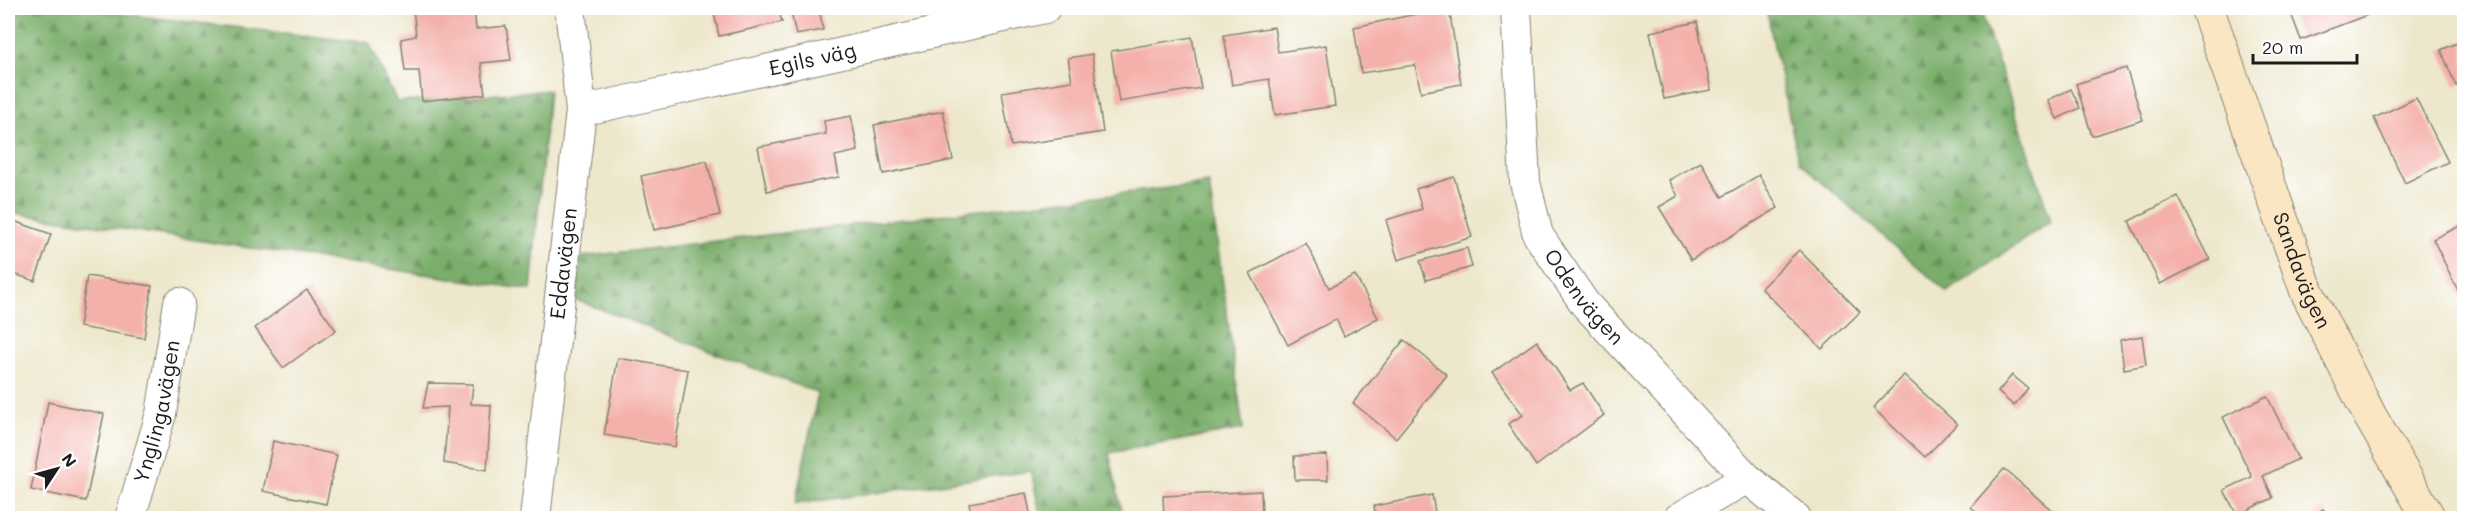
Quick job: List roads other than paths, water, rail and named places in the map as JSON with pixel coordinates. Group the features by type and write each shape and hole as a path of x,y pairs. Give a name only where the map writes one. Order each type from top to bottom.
{"street":[{"name":"Eddavägen","path":"535,519 581,111 570,8"},
{"name":"Egils väg","path":"581,111 1045,8"},
{"name":"Odenvägen","path":"1516,8 1525,182 1538,235 1585,304 1747,478 1796,519"},
{"name":"Sandavägen","path":"2207,8 2307,292 2370,416 2429,519"},
{"name":"Ynglingavägen","path":"130,519 161,414 179,303"},
{"path":"1679,519 1747,478"}]}
